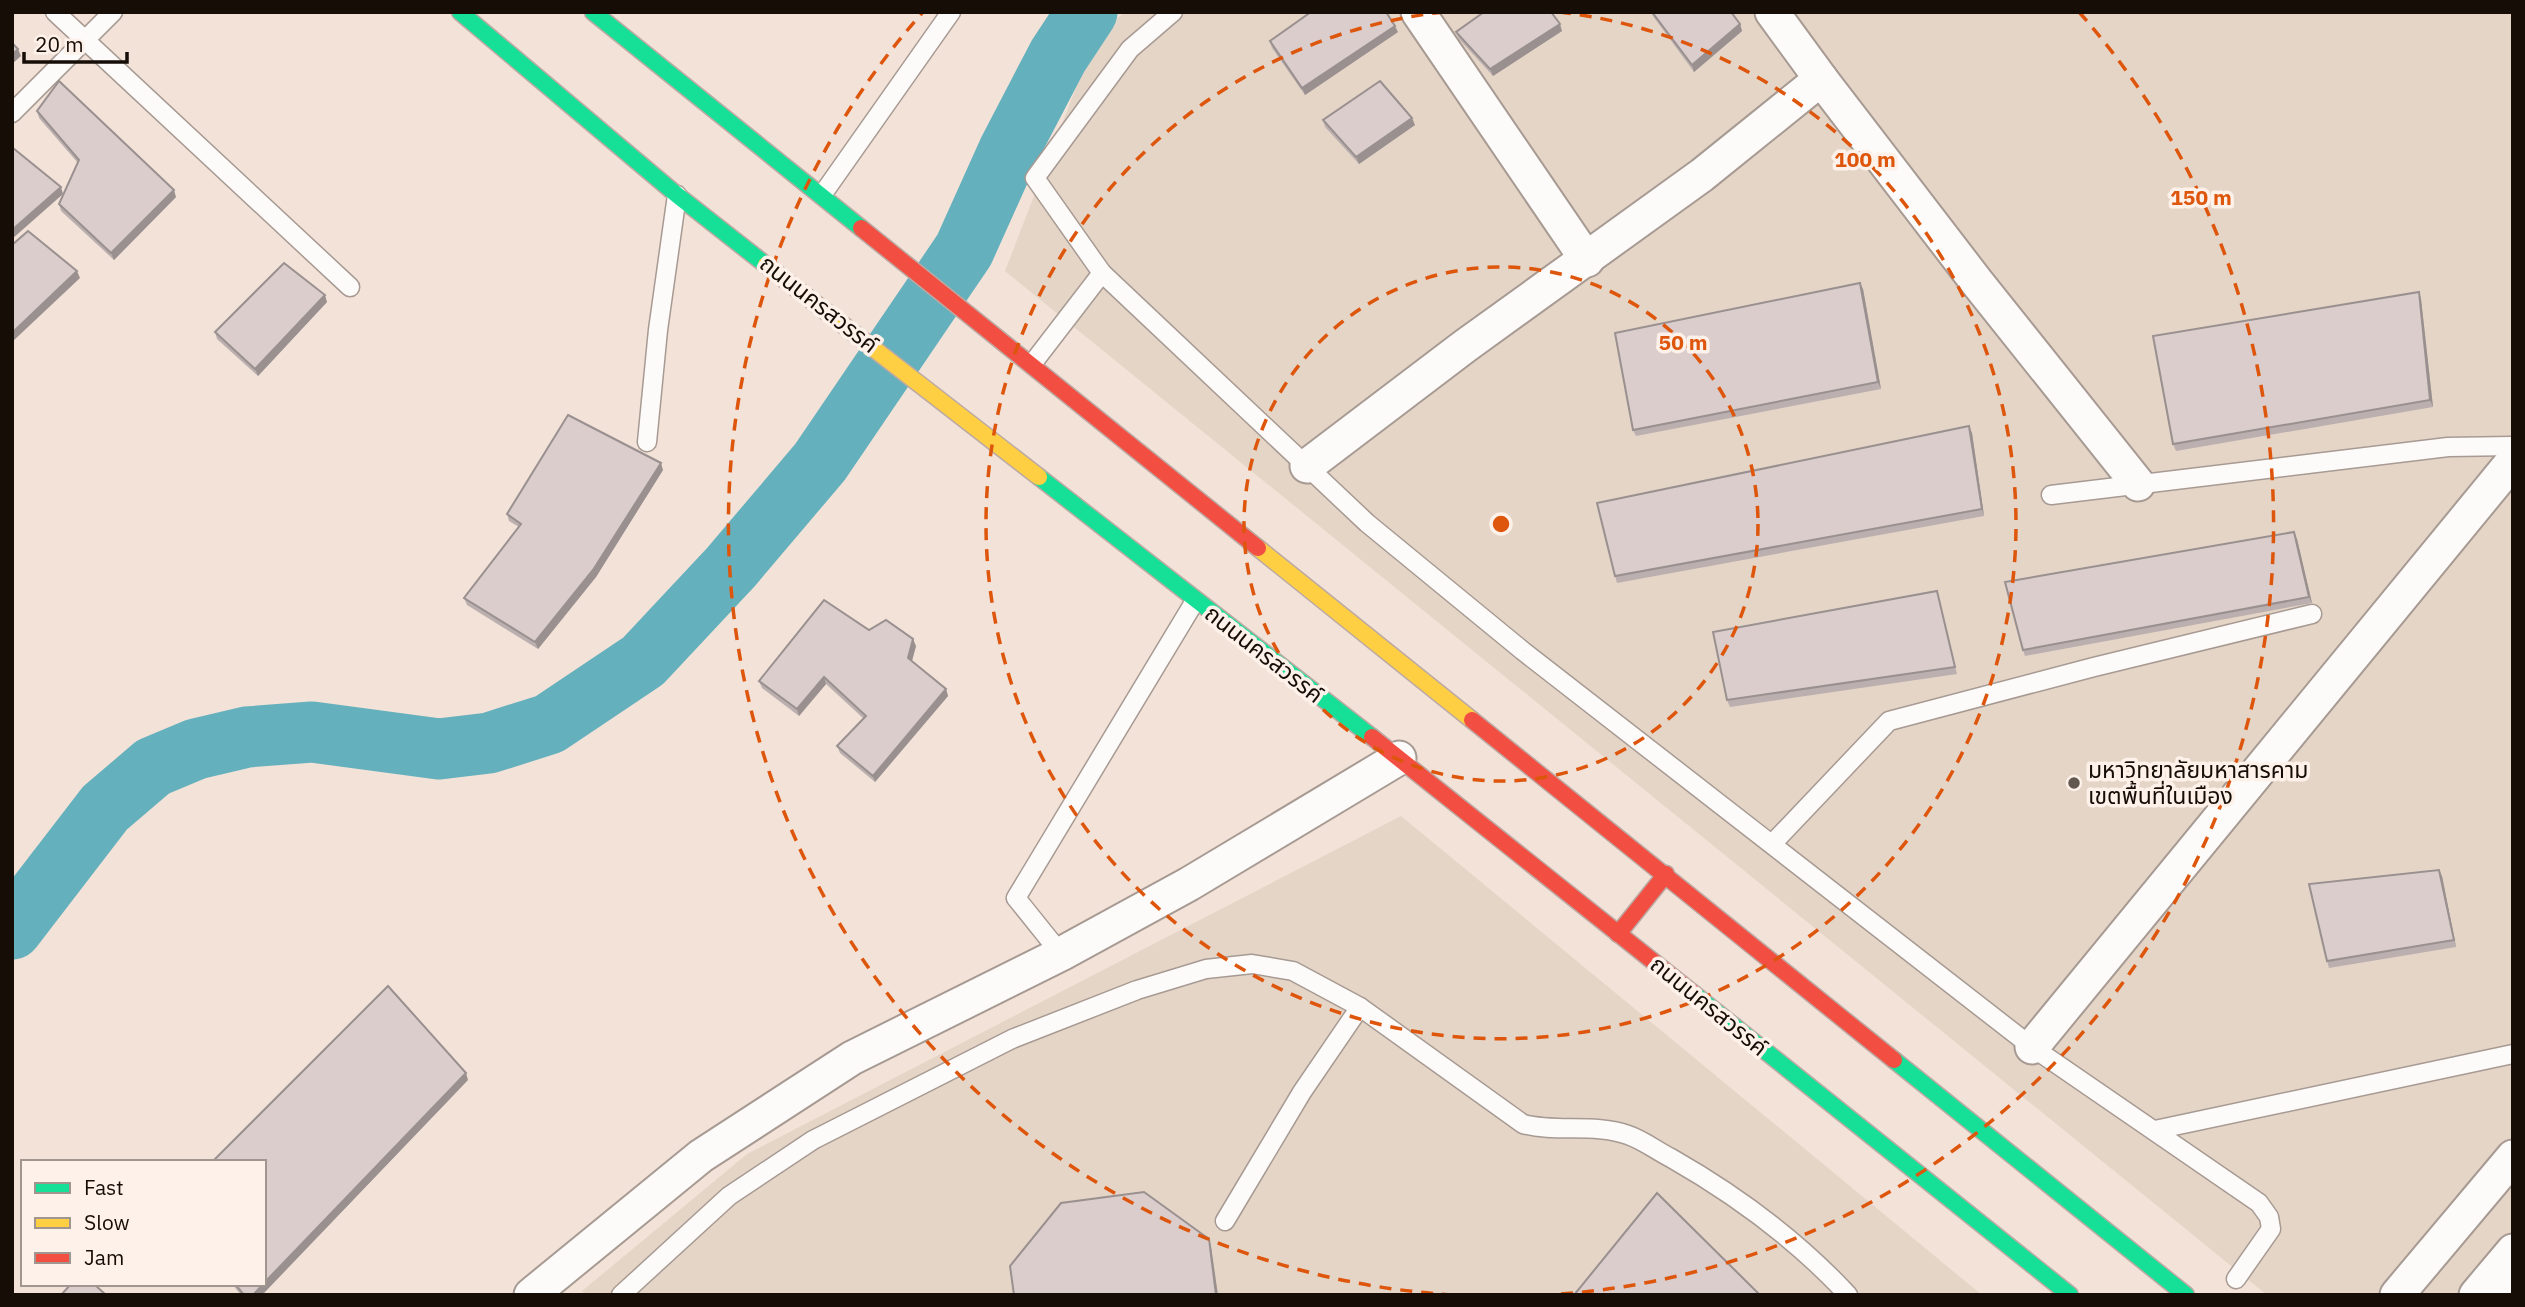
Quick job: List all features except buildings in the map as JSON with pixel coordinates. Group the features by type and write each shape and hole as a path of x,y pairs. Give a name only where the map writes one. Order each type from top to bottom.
{"main road":[{"name":"ถนนนครสวรรค์","path":"460,12 677,195 1399,758 2070,1295"},
{"path":"593,12 2186,1295"},
{"path":"1618,934 1666,874"}],"street":[{"path":"1418,12 1587,260"},
{"path":"1772,12 1976,281 2138,484"},
{"path":"1307,466 1465,346 1702,175 1821,79"},
{"path":"2032,1047 2513,461"},
{"path":"541,1292 701,1156 852,1058 1061,954 1189,884 1399,758"},
{"path":"2398,1295 2513,1157"},
{"path":"2476,1295 2508,1256"}],"lane":[{"path":"55,12 350,287"},
{"path":"12,113 113,12"},
{"path":"822,195 951,12"},
{"path":"1173,12 1129,49 1035,178 1102,274 1367,523 1512,642 2032,1047 2259,1203 2269,1217 2272,1229 2236,1279"},
{"path":"647,442 658,330 677,195"},
{"path":"1031,364 1102,274"},
{"path":"2051,495 2448,447 2513,446"},
{"path":"1061,954 1016,898 1195,601"},
{"path":"1772,844 1889,721 2312,614"},
{"path":"621,1295 729,1196 813,1140 1012,1039 1137,990 1206,969 1252,964 1293,971 1360,1007 1523,1124 1544,1129 1605,1129 1629,1135 1719,1185 1814,1259 1848,1295"},
{"path":"1225,1220 1302,1092 1360,1007"},
{"path":"2155,1130 2513,1054"},
{"path":"2502,1295 2508,1256"}],"shaded area":[{"name":"มหาวิทยาลัยมหาสารคาม เขตพื้นที่ในเมือง","path":"1125,12 2513,12 2513,1295 2267,1295 1005,271 1096,36"},
{"path":"1401,816 1982,1295 586,1295 582,1291 747,1154"}],"waterway":[{"path":"12,929 105,808 153,767 196,749 247,737 312,732 439,749 489,743 549,724 643,661 731,567 820,462 964,250 1009,150 1058,56 1087,12"}],"traffic: fast":[{"path":"460,12 677,195 766,265"},
{"path":"593,12 861,228"},
{"path":"1039,477 1372,737"},
{"path":"1694,994 2070,1295"},
{"path":"1894,1060 2186,1295"}],"traffic: slow":[{"path":"766,265 1039,477"},
{"path":"1258,548 1472,720"}],"traffic: jam":[{"path":"861,228 1258,548"},
{"path":"1472,720 1894,1060"},
{"path":"1372,737 1694,994"},
{"path":"1618,934 1666,874"}],"place":[{"name":"มหาวิทยาลัยมหาสารคาม เขตพื้นที่ในเมือง","path":"2074,783"}]}
